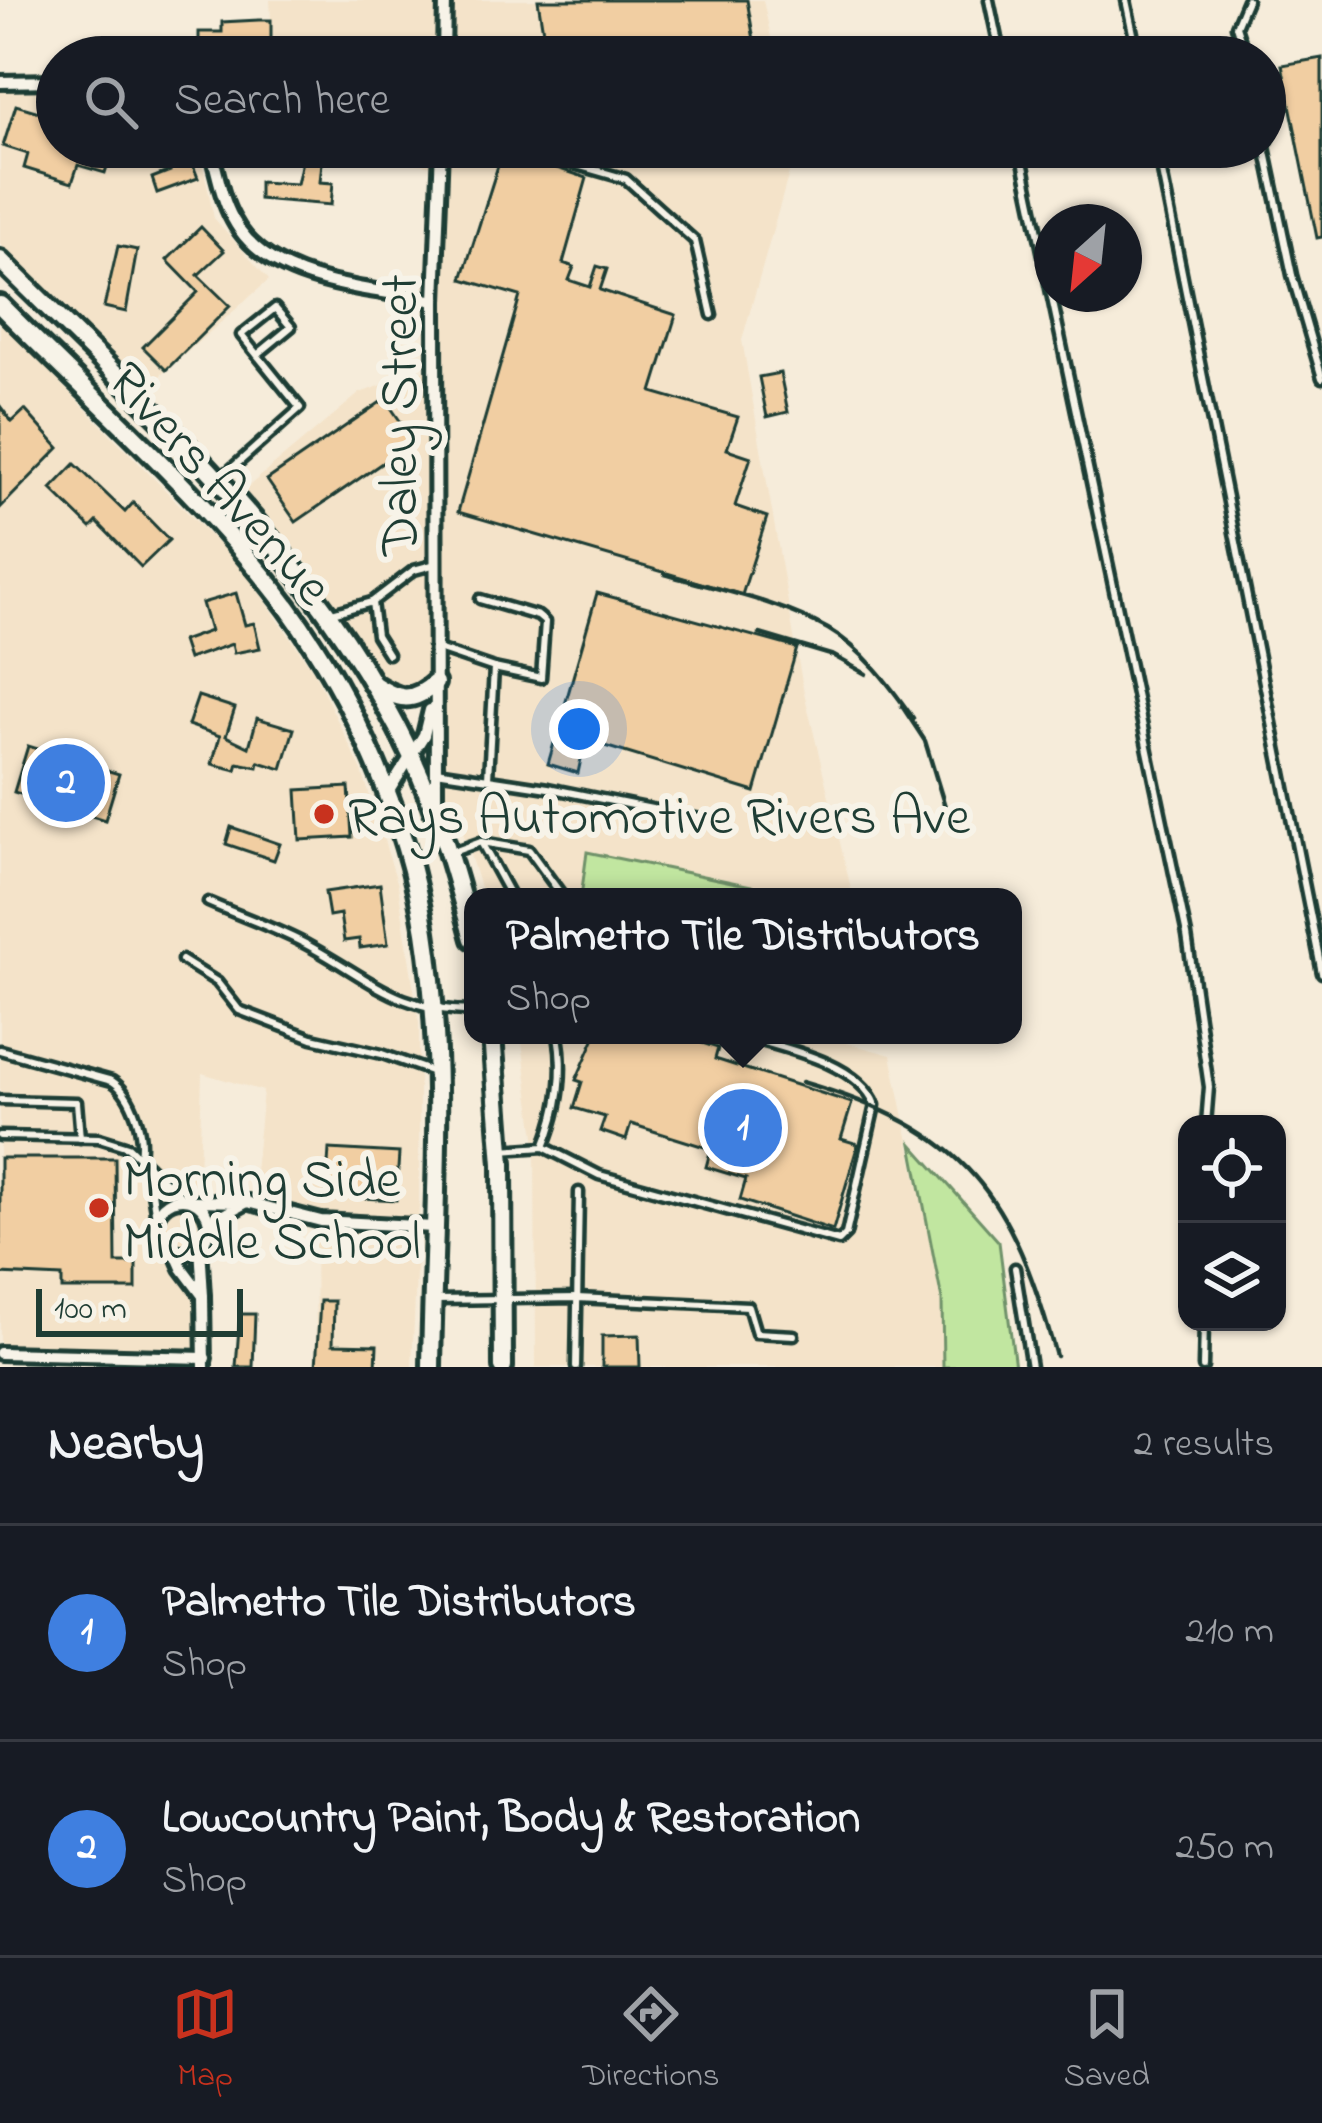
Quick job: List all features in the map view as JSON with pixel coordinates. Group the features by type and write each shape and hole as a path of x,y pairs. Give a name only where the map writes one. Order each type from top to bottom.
{"main road":[{"name":"Rivers Avenue","path":"0,260 218,481 273,542 328,615 412,758 464,907"},
{"name":"Rivers Avenue","path":"0,305 257,569 304,632 339,691 387,795 424,928 433,1011 437,1074 431,1367"},
{"path":"370,682 401,699 413,699 435,683"},
{"path":"493,1044 501,1150 503,1367"}],"street":[{"path":"444,36 445,0"},
{"path":"0,82 36,81"},
{"path":"216,168 231,216 260,255 291,272 435,301"},
{"name":"Daley Street","path":"436,820 435,301 440,168"},
{"name":"Daley Street","path":"387,795 424,735 435,683"},
{"path":"189,1200 208,1223"},
{"path":"0,1353 204,1363 200,1246 208,1223 247,1202"},
{"path":"203,1296 175,1252 160,1243 156,1218 167,1203 247,1202 322,1221 434,1227"},
{"path":"175,1252 200,1246"}],"lane":[{"path":"989,0 997,36"},
{"path":"1126,0 1134,36"},
{"path":"1239,36 1236,26 1247,0"},
{"path":"588,168 626,179 694,241 712,315"},
{"path":"1024,168 1187,935 1209,1088 1207,1115"},
{"path":"1160,168 1322,973"},
{"path":"1269,168 1292,275 1322,378"},
{"path":"218,481 300,408 257,355 241,335 275,308 291,327 257,355"},
{"path":"328,615 372,602 414,570 436,565"},
{"path":"435,648 541,678 545,622 480,599"},
{"path":"372,602 376,634 388,654"},
{"path":"488,778 494,668"},
{"path":"436,771 726,824"},
{"path":"482,842 508,888"},
{"path":"449,853 482,842 529,850 554,888"},
{"path":"524,867 535,859"},
{"path":"208,902 307,945 402,1001 433,1011 464,1011"},
{"path":"182,960 217,982 239,1010 312,1038 382,1054 437,1074"},
{"path":"544,1148 556,1118 563,1060 560,1044"},
{"path":"501,1150 544,1148 599,1175 839,1240 846,1234 875,1105 854,1078 812,1057 769,1044"},
{"path":"0,1050 112,1081 125,1090 143,1145 139,1159"},
{"path":"0,1100 77,1102 80,1138"},
{"path":"0,1136 99,1138 128,1148 189,1200"},
{"path":"148,1166 156,1218"},
{"path":"576,1367 578,1192"},
{"path":"1016,1268 1031,1367"},
{"path":"432,1300 577,1298 748,1306 757,1333 794,1335"},
{"path":"1203,1367 1204,1331"}],"shaded area":[{"path":"270,0 763,0 771,36 272,36"},
{"path":"36,72 36,168 203,168 214,218 269,280 145,389 0,244 0,73"},
{"path":"442,168 790,168 742,340 803,688 851,888 761,888 588,852 582,888 480,888 461,826 437,820 435,668 408,688 390,686 305,560 244,490 360,393 438,365"},
{"path":"0,322 243,569 313,670 362,771 398,885 419,1023 419,1203 412,1367 316,1367 315,1220 252,1202 263,1091 202,1073 194,1348 0,1348"},
{"path":"522,1044 851,1044 891,1055 942,1300 943,1367 536,1367 535,1136"}],"green space":[{"path":"587,852 761,888 582,888"},
{"path":"912,1144 999,1242 1015,1367 943,1367 942,1300"}],"building":[{"path":"538,0 747,0 753,36 544,36"},
{"path":"271,20 271,36 199,36 199,32 222,32 222,22"},
{"path":"1322,58 1322,237 1317,238 1286,85 1286,64"},
{"path":"16,105 36,111 36,168 77,168 72,183 24,168 28,154 3,146"},
{"path":"194,168 198,178 157,193 152,178"},
{"path":"300,168 321,168 320,182 333,183 331,205 259,199 259,182 297,184"},
{"path":"497,168 557,168 587,178 563,263 574,267 569,280 590,287 597,266 607,269 600,290 676,315 652,392 738,417 727,449 751,457 735,506 767,517 742,595 458,512 520,296 462,279"},
{"path":"201,227 224,251 198,275 230,306 166,370 143,347 198,292 167,260"},
{"path":"118,246 137,250 126,312 104,307"},
{"path":"780,373 788,412 767,417 759,377"},
{"path":"385,399 414,441 296,522 267,480"},
{"path":"0,406 12,422 25,410 59,448 0,508"},
{"path":"75,464 125,512 133,503 169,540 141,567 97,522 91,528 51,489"},
{"path":"236,593 245,625 254,623 260,648 234,653 232,644 188,659 182,641 210,631 202,603"},
{"path":"597,593 797,648 755,792 585,740 578,773 548,764"},
{"path":"198,696 235,708 226,736 249,747 257,718 294,729 282,769 259,762 258,767 238,763 236,770 212,764 220,736 188,725"},
{"path":"28,746 119,774 105,820 14,792"},
{"name":"Rays Automotive Rivers Ave","path":"349,787 352,837 300,840 297,790"},
{"path":"231,827 280,844 274,860 226,844"},
{"path":"380,884 388,944 360,948 359,939 344,941 340,914 329,916 325,892"},
{"path":"592,1044 705,1044 718,1048 715,1059 852,1103 841,1139 858,1144 833,1230 740,1200 746,1179 706,1167 711,1149 631,1124 626,1140 600,1131 605,1117 574,1108 582,1082 576,1080"},
{"path":"329,1149 399,1153 396,1200 326,1196"},
{"path":"0,1158 115,1158 116,1263 136,1263 136,1289 62,1289 62,1277 0,1274"},
{"path":"320,1301 334,1301 333,1344 377,1345 376,1367 316,1367"},
{"path":"240,1314 255,1314 253,1367 236,1367"},
{"path":"639,1335 640,1367 602,1367 602,1336"}],"railway":[{"path":"665,574 769,604 828,629 864,657 913,718"},
{"path":"760,634 834,656 866,674"},
{"path":"902,706 925,741 950,823"},
{"path":"802,1082 905,1122 943,1147 974,1176 1000,1211 1021,1252 1056,1356"}],"place":[{"name":"Lowcountry Paint, Body & Restoration","path":"66,783"},
{"name":"Rays Automotive Rivers Ave","path":"324,814"},
{"name":"Palmetto Tile Distributors","path":"743,1128"},
{"name":"Morning Side Middle School","path":"99,1208"}]}
